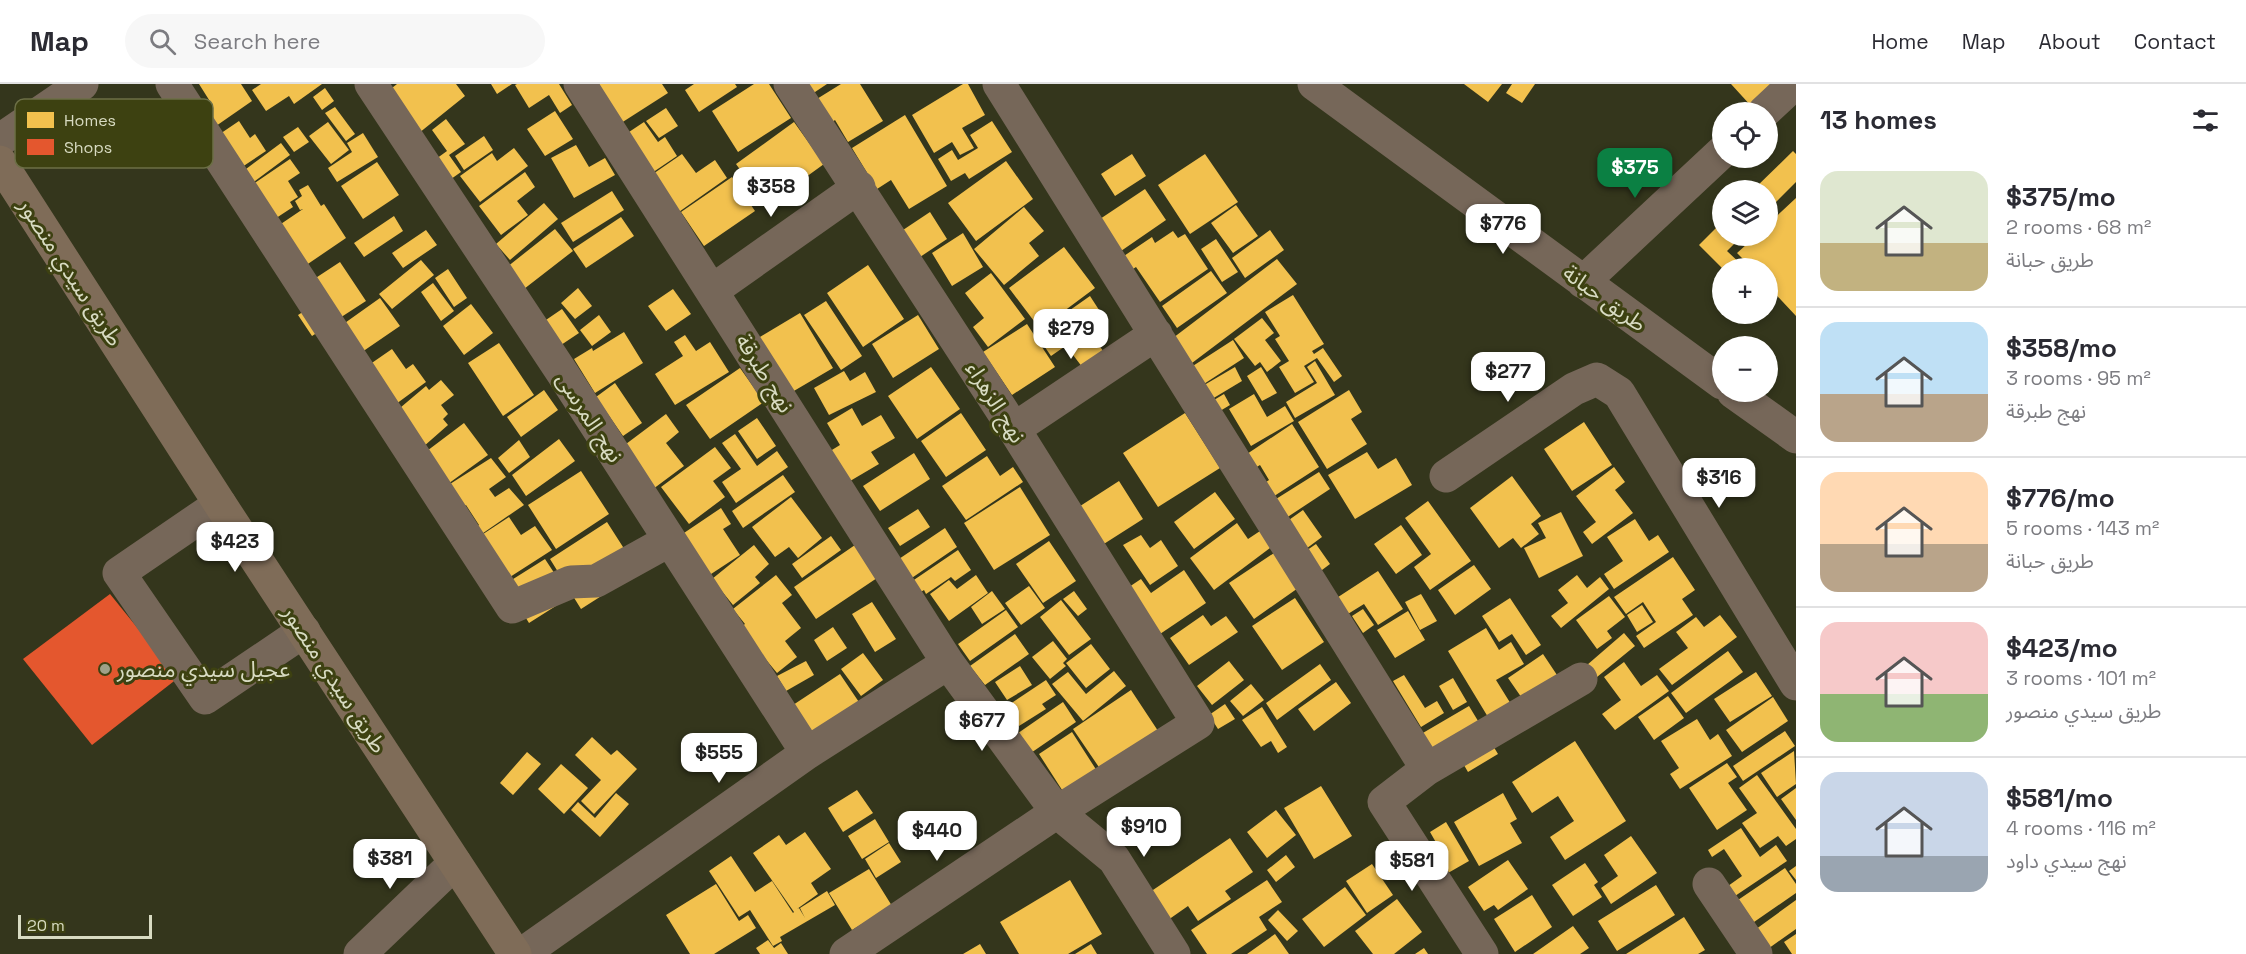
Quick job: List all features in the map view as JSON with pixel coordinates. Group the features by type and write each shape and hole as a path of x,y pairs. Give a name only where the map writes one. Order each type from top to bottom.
{"main road":[{"name":"طريق سيدي منصور","path":"0,162 220,504 515,954"}],"street":[{"path":"60,99 82,84"},
{"path":"172,84 182,99"},
{"name":"نهج المرسى","path":"371,84 807,753"},
{"name":"نهج طبرقة","path":"580,84 948,663 1057,812 1114,859 1174,954"},
{"name":"نهج الزهراء","path":"790,84 1014,429 1198,723 1057,812"},
{"path":"999,84 1427,770"},
{"name":"طريق حبانة","path":"1314,84 1712,376"},
{"path":"1775,102 1794,84"},
{"path":"0,140 15,130"},
{"path":"213,147 512,607 571,582 596,581 669,540"},
{"path":"1583,282 1712,161"},
{"path":"713,290 859,187"},
{"path":"1014,429 1156,334"},
{"path":"1446,476 1574,389 1597,379 1619,393 1796,684"},
{"path":"1747,402 1796,437"},
{"path":"220,504 119,573 205,698 304,631"},
{"path":"522,954 807,753 948,663"},
{"path":"1482,954 1384,802 1427,770 1581,679"},
{"path":"846,954 1057,812"},
{"path":"360,954 455,863"},
{"path":"1709,884 1756,954"}],"building: Homes":[{"path":"199,84 241,84 252,101 216,126 213,122 213,99 208,99"},
{"path":"261,84 322,84 294,104 289,96 266,111 252,90"},
{"path":"397,84 456,84 465,96 419,133 387,92"},
{"path":"491,84 512,84 497,94"},
{"path":"559,84 572,105 560,113 549,95 529,108 515,85"},
{"path":"599,84 662,84 668,93 618,125"},
{"path":"694,84 735,84 737,87 699,112 685,90"},
{"path":"754,84 769,84 791,118 738,152 712,111"},
{"path":"802,84 827,84 809,96"},
{"path":"841,84 860,84 883,121 848,142 835,120 827,126 812,102"},
{"path":"963,84 968,84 985,115 962,128 974,148 960,155 952,142 934,153 912,115"},
{"path":"1464,84 1502,84 1488,102"},
{"path":"1512,84 1535,84 1522,103 1506,93"},
{"path":"1731,84 1778,84 1758,102 1747,102"},
{"path":"325,88 334,101 322,110 313,97"},
{"path":"335,107 355,134 346,141 325,113"},
{"path":"666,108 678,126 659,138 646,121"},
{"path":"555,111 573,139 545,156 527,129"},
{"path":"905,115 947,186 909,209 891,180 877,189 852,148"},
{"path":"446,119 465,144 449,155 461,172 444,184 429,164 447,151 432,130"},
{"path":"239,121 250,138 255,134 266,151 233,173 213,143 213,139"},
{"path":"992,121 1012,152 969,179 965,173 951,181 938,159 952,150 958,160 978,148 970,135"},
{"path":"328,122 349,150 331,164 309,136"},
{"path":"644,122 658,142 665,137 677,156 646,177 620,138"},
{"path":"794,122 824,164 766,206 736,164"},
{"path":"298,127 309,142 294,152 283,137"},
{"path":"363,133 378,157 337,182 328,168 352,152 347,143"},
{"path":"484,136 493,150 464,170 455,156"},
{"path":"281,143 290,155 243,190 234,178"},
{"path":"576,145 589,167 605,158 615,175 574,198 551,158"},
{"path":"514,148 528,166 480,202 460,176 492,153 497,161"},
{"path":"1793,151 1796,154 1796,182 1778,200 1778,180 1763,180"},
{"path":"682,154 696,173 715,160 727,178 676,214 650,176"},
{"path":"1132,154 1146,176 1115,196 1101,174"},
{"path":"1205,154 1238,202 1190,234 1158,185"},
{"path":"290,159 300,173 288,181 298,197 290,202 293,207 261,228 230,200"},
{"path":"1006,161 1033,199 976,241 948,203"},
{"path":"377,162 399,195 363,219 341,186"},
{"path":"525,172 535,187 517,201 528,215 501,235 479,206"},
{"path":"732,177 755,211 704,246 681,212"},
{"path":"308,185 321,206 324,204 346,238 299,270 272,230 303,209 300,210 295,201 302,196 299,190"},
{"path":"1145,189 1166,220 1121,251 1100,219"},
{"path":"612,191 624,210 573,242 561,223"},
{"path":"1796,198 1796,316 1778,297 1778,258 1742,258 1737,253 1745,246 1778,246 1778,215"},
{"path":"544,203 558,219 510,260 496,244"},
{"path":"1236,205 1258,236 1233,253 1211,223"},
{"path":"1024,207 1044,231 1029,243 1039,256 1004,285 974,249"},
{"path":"930,212 947,239 917,259 900,232"},
{"path":"394,216 403,231 364,257 354,243"},
{"path":"621,217 634,236 586,268 573,249"},
{"path":"555,229 573,251 524,289 507,267"},
{"path":"426,230 437,245 403,268 392,253"},
{"path":"1270,230 1284,250 1245,278 1232,258"},
{"path":"1173,231 1178,238 1185,234 1208,269 1160,302 1136,267 1127,273 1118,260 1152,237 1155,243"},
{"path":"1712,232 1712,246 1732,246 1727,251 1734,258 1712,258 1699,245"},
{"path":"963,233 983,267 952,286 932,253"},
{"path":"1216,239 1238,272 1222,282 1201,249"},
{"path":"1064,247 1095,288 1040,329 1009,288"},
{"path":"1277,259 1297,284 1188,366 1169,341"},
{"path":"421,260 434,275 392,309 379,294"},
{"path":"340,262 366,301 312,336 298,315 320,301 308,283"},
{"path":"868,265 904,319 863,347 827,293"},
{"path":"448,269 467,298 454,307 435,278"},
{"path":"1211,271 1227,293 1177,328 1162,306"},
{"path":"991,273 1025,319 988,347 973,327 984,318 965,293"},
{"path":"433,283 454,311 441,321 421,292"},
{"path":"578,288 592,306 575,319 561,303"},
{"path":"673,289 691,314 666,331 648,306"},
{"path":"1293,295 1324,344 1312,351 1314,354 1323,348 1342,376 1334,382 1317,358 1304,366 1314,382 1295,393 1279,367 1289,361 1275,339 1280,336 1265,312"},
{"path":"1090,296 1101,313 1086,323 1090,329 1051,356 1036,334"},
{"path":"380,298 400,326 362,352 342,325"},
{"path":"826,301 862,356 841,370 804,315"},
{"path":"471,304 493,333 464,355 443,326"},
{"path":"562,309 579,333 561,345 521,337"},
{"path":"800,313 833,368 787,395 755,340"},
{"path":"599,315 611,332 592,346 580,330"},
{"path":"918,315 939,349 893,378 872,344"},
{"path":"1262,318 1274,333 1265,340 1281,361 1267,372 1260,362 1255,366 1234,339"},
{"path":"1027,324 1055,367 1012,395 983,352"},
{"path":"624,332 643,363 595,393 574,359 592,348 593,351"},
{"path":"685,335 696,351 710,342 729,372 675,405 655,374 683,356 674,342"},
{"path":"1091,335 1107,356 1086,372 1070,351"},
{"path":"1233,340 1244,358 1193,391 1182,373"},
{"path":"499,343 534,395 503,416 468,363"},
{"path":"392,349 406,369 413,364 426,382 381,415 353,376"},
{"path":"1315,361 1335,395 1295,418 1286,402 1317,383 1307,367"},
{"path":"931,367 960,409 917,439 888,396"},
{"path":"1235,367 1242,381 1202,405 1194,391"},
{"path":"1261,367 1277,393 1262,401 1247,376"},
{"path":"740,368 764,402 710,439 686,405"},
{"path":"844,371 850,381 865,372 876,392 829,415 814,388"},
{"path":"441,380 454,395 441,405 448,414 443,419 448,425 423,447 381,424 426,386 429,390"},
{"path":"615,383 642,423 623,436 596,397"},
{"path":"544,390 558,410 521,437 507,417"},
{"path":"1349,390 1362,412 1351,419 1367,444 1327,469 1298,422"},
{"path":"1224,394 1230,405 1210,417 1204,406"},
{"path":"1254,394 1267,417 1285,406 1294,421 1251,446 1229,409"},
{"path":"852,408 862,426 881,415 895,438 871,452 879,464 845,484 827,453 840,445 827,423"},
{"path":"961,413 986,450 946,477 921,441"},
{"path":"1185,413 1220,468 1158,507 1123,453"},
{"path":"666,414 679,432 666,443 684,466 649,492 618,450"},
{"path":"757,418 776,446 757,459 738,431"},
{"path":"1584,422 1612,465 1572,491 1544,449"},
{"path":"464,423 488,455 434,494 411,463"},
{"path":"1292,424 1319,467 1265,502 1256,489 1269,480 1260,465 1250,471 1241,458"},
{"path":"735,434 757,466 777,451 788,467 736,503 722,482 741,469 722,443"},
{"path":"559,439 575,461 526,496 512,475"},
{"path":"519,440 530,457 509,473 498,458"},
{"path":"715,447 731,468 713,481 725,497 689,524 661,487"},
{"path":"1367,452 1378,469 1396,458 1412,485 1355,519 1328,475"},
{"path":"914,453 930,479 880,511 863,486"},
{"path":"987,456 1000,476 1013,467 1023,482 966,520 942,486"},
{"path":"491,458 506,477 489,489 495,497 509,488 524,505 473,540 468,533 479,525 466,505 452,513 439,491"},
{"path":"1614,467 1625,482 1615,490 1633,513 1592,544 1583,532 1596,522 1576,496"},
{"path":"581,471 609,514 556,549 528,505"},
{"path":"1319,472 1330,489 1280,522 1268,504"},
{"path":"783,475 795,492 743,528 732,511"},
{"path":"1512,476 1541,516 1531,524 1539,534 1521,548 1513,538 1499,548 1470,508"},
{"path":"1119,481 1143,519 1085,556 1060,519"},
{"path":"1020,487 1050,535 994,570 964,523"},
{"path":"1215,492 1235,519 1194,549 1174,522"},
{"path":"791,497 822,538 798,558 789,547 775,557 752,527"},
{"path":"1428,501 1471,561 1430,590 1414,567 1431,554 1405,518"},
{"path":"721,508 731,524 723,529 740,555 708,576 681,535"},
{"path":"918,509 930,527 900,546 888,528"},
{"path":"1303,510 1322,537 1299,554 1279,527"},
{"path":"1561,512 1583,556 1539,578 1524,548 1546,538 1538,523"},
{"path":"509,517 521,535 535,526 552,550 502,582 474,540"},
{"path":"1635,519 1649,541 1658,535 1669,552 1614,589 1604,574 1623,561 1607,537"},
{"path":"607,522 639,572 581,609 550,559"},
{"path":"1237,523 1248,539 1263,529 1274,545 1214,590 1190,558"},
{"path":"1401,525 1422,555 1396,574 1374,544"},
{"path":"945,528 957,547 903,584 890,565"},
{"path":"1141,535 1150,548 1161,540 1178,566 1150,585 1123,545"},
{"path":"831,536 841,550 802,578 792,564"},
{"path":"1049,541 1076,581 1043,603 1016,564"},
{"path":"1316,544 1330,564 1314,576 1300,555"},
{"path":"754,545 769,564 755,577 760,583 733,605 712,579"},
{"path":"855,545 877,578 816,619 794,587"},
{"path":"958,550 971,570 955,581 951,577 926,594 924,590 913,597 905,586"},
{"path":"1277,551 1301,586 1254,619 1229,583"},
{"path":"1673,557 1695,590 1682,599 1693,615 1644,648 1636,636 1656,622 1643,602 1626,614 1614,597"},
{"path":"545,559 570,597 529,623 505,584"},
{"path":"1474,565 1491,589 1455,615 1438,590"},
{"path":"1184,570 1206,603 1160,634 1129,587 1141,579 1151,593"},
{"path":"1378,571 1403,609 1378,625 1364,604 1343,617 1332,601"},
{"path":"776,575 792,595 782,603 801,628 785,641 797,657 777,673 763,656 726,638 745,624 733,609"},
{"path":"976,575 988,593 949,621 930,594 949,580 957,589"},
{"path":"1577,575 1587,588 1600,577 1609,589 1561,628 1551,616 1568,603 1558,590"},
{"path":"1029,586 1045,608 1021,625 1005,603"},
{"path":"992,591 1005,609 982,624 971,607"},
{"path":"1074,591 1087,609 1078,616 1063,599"},
{"path":"1421,594 1437,621 1420,630 1405,602"},
{"path":"1609,596 1625,617 1607,631 1612,638 1597,649 1576,620"},
{"path":"1295,598 1324,642 1282,670 1252,626"},
{"path":"1510,598 1541,645 1526,655 1512,634 1499,642 1482,616"},
{"path":"1061,600 1091,639 1069,655 1040,617"},
{"path":"872,602 896,639 875,652 852,614"},
{"path":"1642,605 1653,622 1637,632 1627,615"},
{"path":"1363,609 1374,625 1363,633 1352,616"},
{"path":"1006,610 1018,627 970,661 958,644"},
{"path":"1408,611 1425,640 1395,658 1377,630"},
{"path":"1203,615 1211,626 1226,616 1238,632 1189,665 1170,638"},
{"path":"1720,615 1737,637 1672,685 1659,669 1688,648 1676,632 1696,617 1704,627"},
{"path":"833,627 847,648 827,661 814,640"},
{"path":"1486,628 1499,650 1511,642 1524,664 1496,680 1514,709 1491,722 1448,651"},
{"path":"1624,633 1635,646 1597,677 1587,665"},
{"path":"1015,634 1029,654 985,685 970,666"},
{"path":"1053,641 1067,659 1063,663 1066,666 1050,679 1032,657"},
{"path":"1091,644 1110,669 1086,688 1066,663"},
{"path":"1728,651 1743,672 1686,713 1671,693"},
{"path":"863,653 883,680 861,696 841,669"},
{"path":"1543,654 1561,681 1526,704 1508,678"},
{"path":"806,661 814,675 786,691 777,676"},
{"path":"1229,661 1244,680 1212,705 1197,686"},
{"path":"1624,662 1641,686 1657,675 1669,691 1615,730 1602,714 1621,700 1604,677"},
{"path":"1320,664 1331,680 1277,720 1266,703"},
{"path":"1020,666 1032,685 1007,700 995,682"},
{"path":"1114,671 1126,686 1083,721 1052,684 1068,672 1086,694"},
{"path":"1756,672 1772,696 1730,722 1714,699"},
{"path":"840,674 869,717 823,749 793,705"},
{"path":"1404,675 1425,708 1437,701 1444,713 1421,727 1393,681"},
{"path":"1453,678 1467,702 1453,710 1439,686"},
{"path":"1046,680 1056,695 1042,704 1046,709 1019,726 1007,706"},
{"path":"1336,682 1351,703 1314,731 1298,709"},
{"path":"1251,684 1264,700 1243,716 1230,701"},
{"path":"1131,690 1164,740 1107,779 1073,729"},
{"path":"1668,696 1684,718 1654,740 1638,717"},
{"path":"1773,697 1788,721 1742,752 1726,730"},
{"path":"1063,702 1076,722 1025,757 1011,738"},
{"path":"1225,704 1235,719 1218,729 1209,715"},
{"path":"1469,706 1498,754 1468,772 1454,748 1431,762 1416,737"},
{"path":"1262,707 1287,747 1278,753 1271,741 1261,747 1242,720"},
{"path":"1697,719 1710,740 1718,734 1732,756 1680,789 1670,774 1679,768 1661,741"},
{"path":"1785,731 1795,746 1743,781 1733,766"},
{"path":"1072,732 1097,771 1064,793 1039,754"},
{"path":"592,737 611,755 617,750 637,769 594,814 581,801 601,780 575,755"},
{"path":"1575,741 1626,821 1565,860 1550,837 1574,821 1558,796 1532,813 1512,782"},
{"path":"1794,751 1796,784 1777,797 1761,773"},
{"path":"527,752 541,764 513,795 500,783"},
{"path":"1727,763 1737,777 1728,783 1747,810 1717,830 1689,788"},
{"path":"561,764 588,788 564,814 538,789"},
{"path":"1757,775 1796,829 1796,839 1786,846 1778,836 1760,848 1742,823 1757,813 1739,788"},
{"path":"1321,786 1352,836 1314,859 1284,808"},
{"path":"1796,788 1796,820 1781,799"},
{"path":"857,790 873,813 843,832 828,808"},
{"path":"616,793 629,804 600,837 571,810 578,802 595,818"},
{"path":"1503,793 1517,819 1510,823 1522,843 1479,866 1454,822"},
{"path":"1276,810 1296,835 1267,858 1247,832"},
{"path":"875,819 889,842 862,859 848,836"},
{"path":"1446,822 1469,861 1441,877 1427,853 1438,846 1430,832"},
{"path":"1741,828 1760,857 1776,845 1787,861 1735,896 1728,886 1742,876 1724,849 1712,857 1708,850"},
{"path":"805,832 831,869 811,883 818,894 797,909 799,908 805,918 800,908 827,891 835,905 780,937 782,941 773,946 750,910 739,917 709,871 731,856 755,892 772,881 793,913 794,912 753,853 779,835 786,845"},
{"path":"1631,836 1657,873 1611,904 1601,888 1618,876 1604,855"},
{"path":"1230,838 1253,872 1225,891 1231,899 1198,921 1188,906 1168,920 1150,892"},
{"path":"889,843 901,862 876,878 865,859"},
{"path":"1286,855 1295,867 1276,882 1267,870"},
{"path":"1508,860 1528,889 1498,910 1494,905 1484,911 1468,887"},
{"path":"1585,863 1598,882 1594,885 1602,897 1573,916 1552,885"},
{"path":"1372,864 1393,895 1367,913 1346,881"},
{"path":"1796,866 1796,880 1789,871"},
{"path":"1785,868 1796,884 1796,893 1754,922 1738,900"},
{"path":"869,869 892,906 852,930 829,893"},
{"path":"1070,880 1102,934 1068,954 1019,954 1000,922"},
{"path":"1267,880 1282,902 1259,917 1267,930 1231,954 1207,954 1191,930"},
{"path":"716,884 739,921 748,915 756,928 714,954 690,954 666,915"},
{"path":"1656,885 1675,915 1617,951 1598,921"},
{"path":"1345,887 1366,915 1324,947 1302,919"},
{"path":"1532,895 1552,927 1515,952 1494,919"},
{"path":"1397,899 1422,932 1394,954 1373,954 1355,931"},
{"path":"1796,900 1796,929 1765,951 1752,932"},
{"path":"1278,910 1298,931 1287,941 1268,920"},
{"path":"1684,917 1705,950 1698,954 1626,954"},
{"path":"1573,926 1589,948 1580,954 1533,954"},
{"path":"1275,934 1289,954 1247,954"},
{"path":"1796,934 1796,954 1792,954 1784,942"},
{"path":"768,940 774,948 781,943 788,954 760,954 756,948"},
{"path":"980,944 986,954 963,954"},
{"path":"1091,944 1097,954 1075,954"},
{"path":"1424,948 1428,954 1415,954"}],"building: Shops":[{"path":"110,594 178,678 92,745 23,659"}],"place":[{"name":"عجيل سيدي منصور","path":"105,669"}]}
